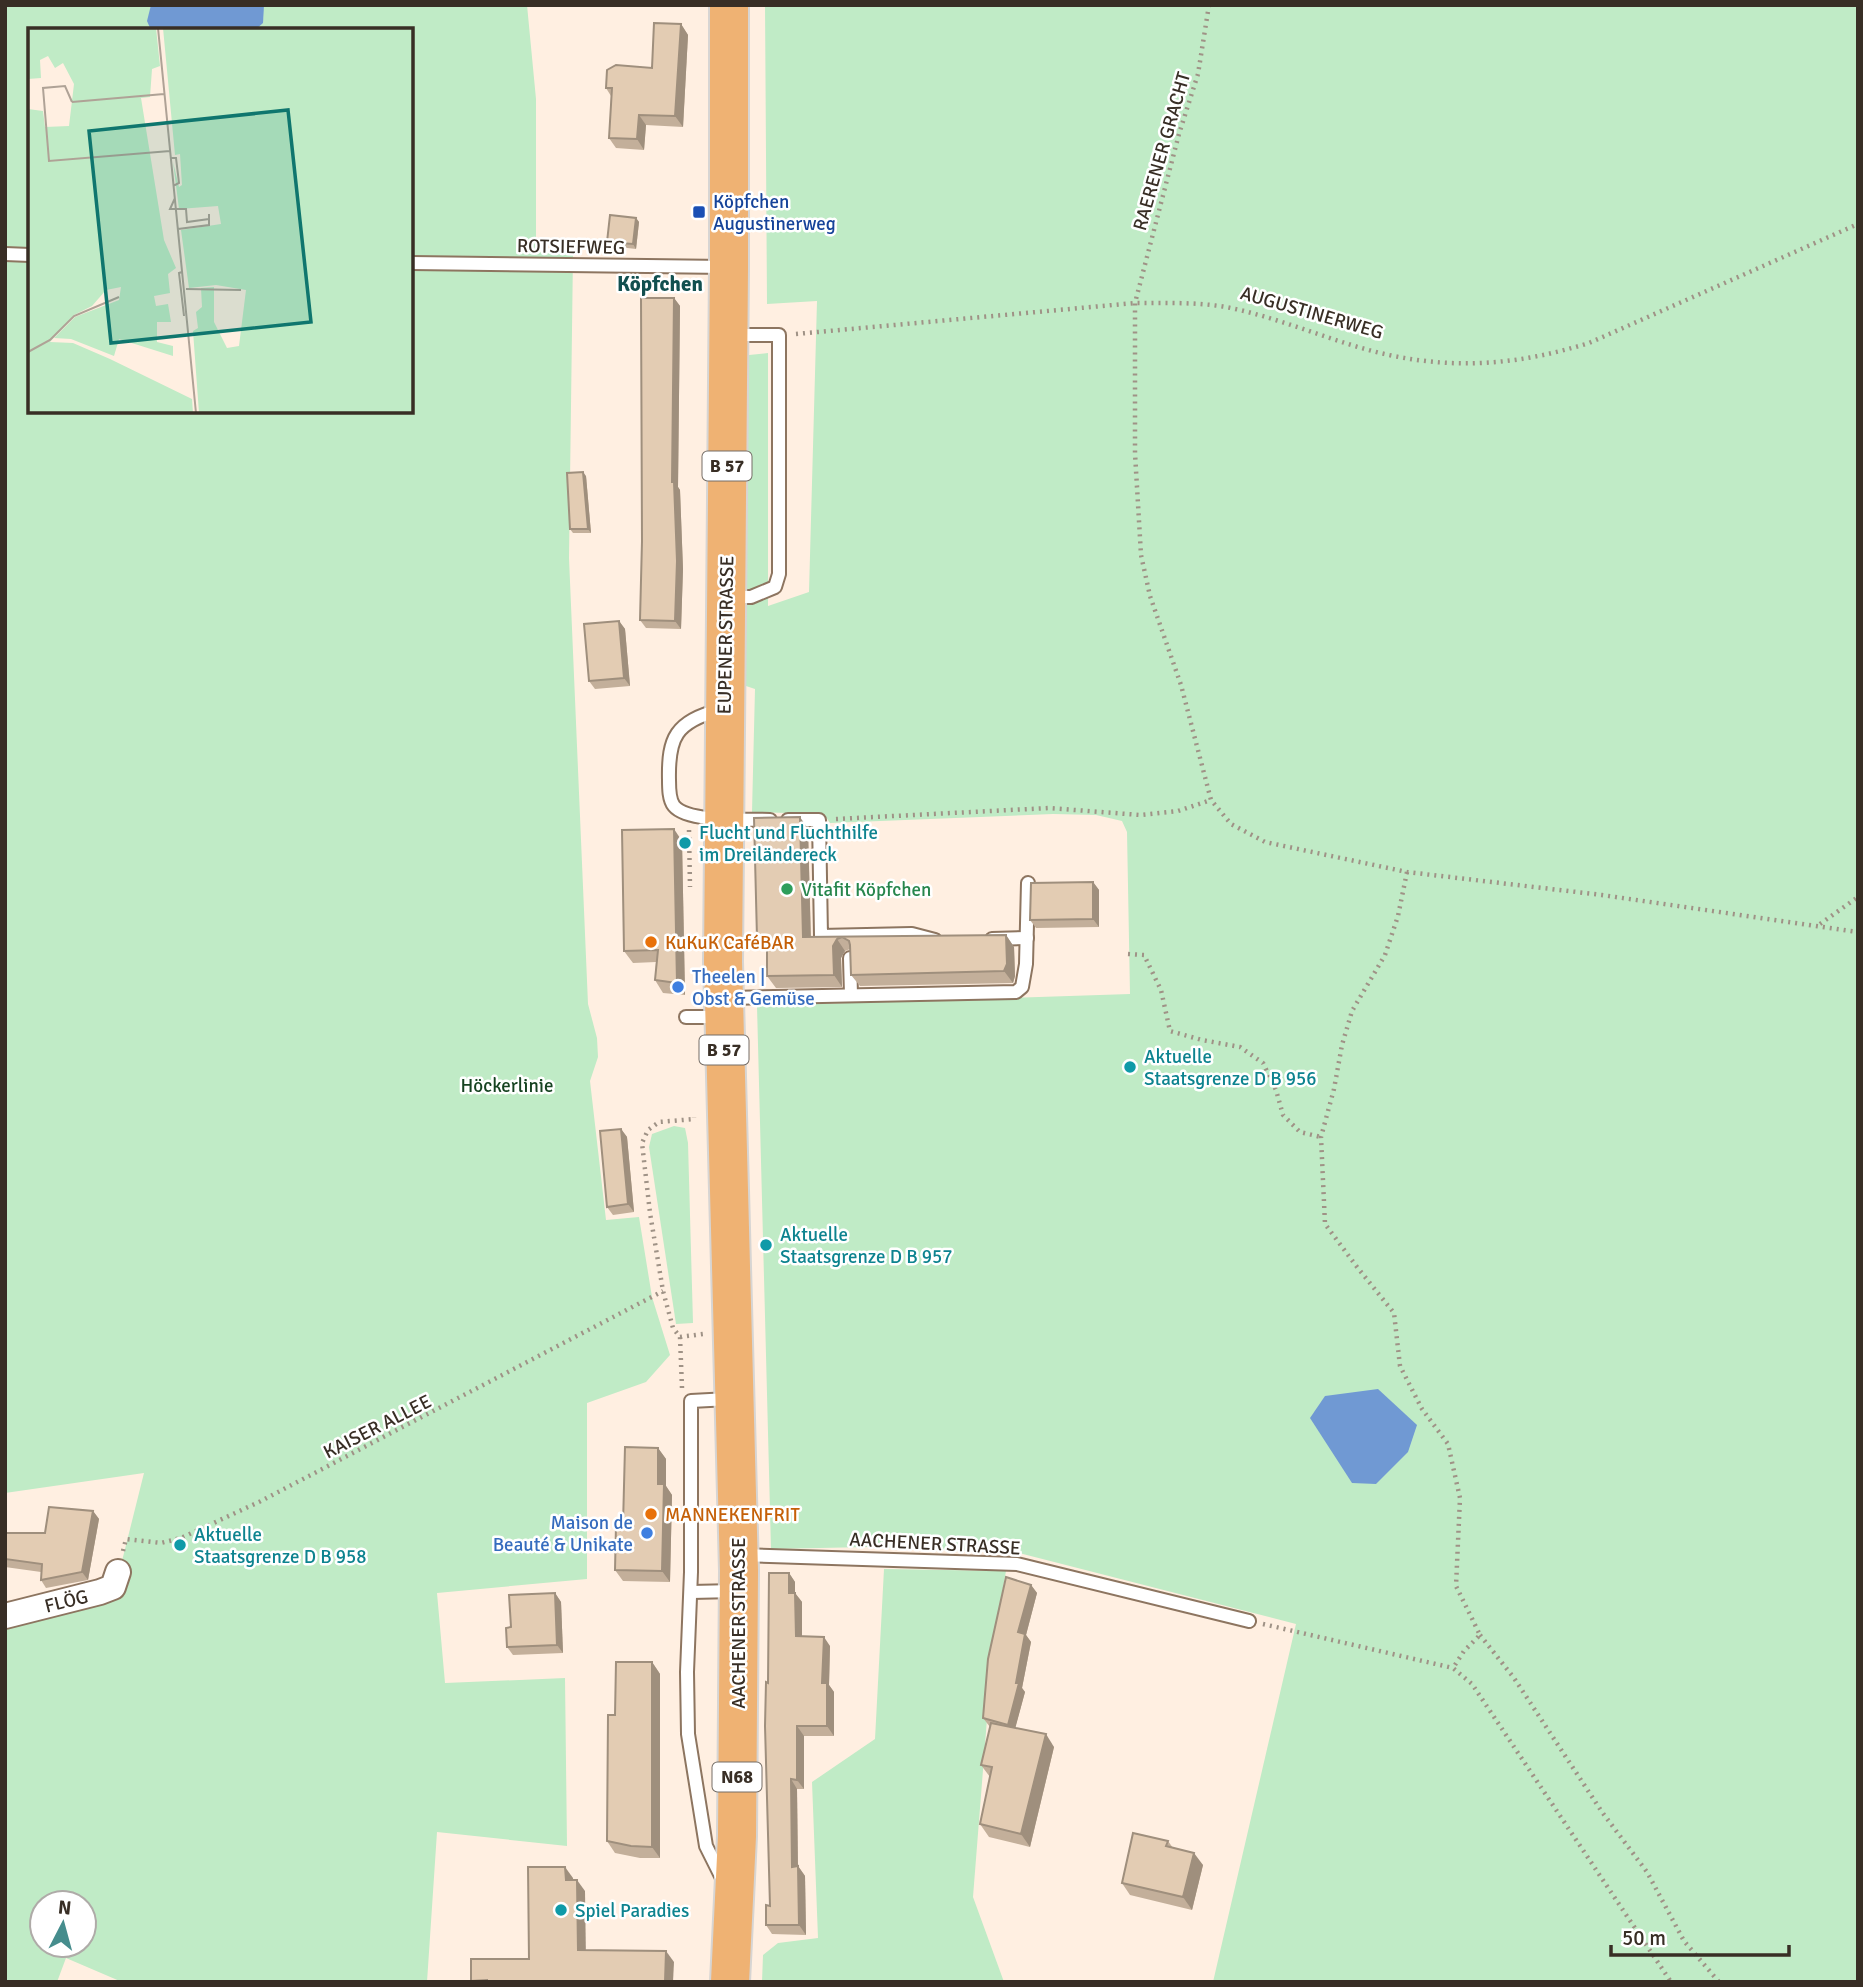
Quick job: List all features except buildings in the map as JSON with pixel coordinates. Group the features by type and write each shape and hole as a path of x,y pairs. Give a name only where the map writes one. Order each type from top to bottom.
{"main road":[{"name":"EUPENER STRASSE","path":"729,5 723,818 711,1011 729,1265"},
{"name":"AACHENER STRASSE","path":"729,1265 735,1398 738,1573 734,1903 730,1982"}],"street":[{"name":"FLÖG","path":"5,1616 113,1587 118,1572"}],"lane":[{"path":"5,254 28,255"},
{"name":"ROTSIEFWEG","path":"413,263 729,267"},
{"path":"725,597 751,597 775,587 779,574 779,335 728,335"},
{"path":"724,708 702,715 679,730 670,744 670,793 674,806 689,815 818,820 821,936 912,934 949,940"},
{"path":"711,1011 851,995 1016,992 1022,987 1027,938 1028,883"},
{"path":"975,939 1027,938"},
{"path":"850,958 851,995"},
{"path":"734,1903 706,1846 688,1734 687,1672 691,1591 691,1401 735,1398"},
{"name":"AACHENER STRASSE","path":"691,1591 738,1573 1017,1564 1249,1621"}],"path":[{"name":"RAERENER GRACHT","path":"1209,5 1198,74 1175,148 1135,303 1135,453 1141,555 1150,596 1181,685 1211,800"},
{"name":"AUGUSTINERWEG","path":"779,335 1135,303 1223,307 1264,316 1387,354 1430,362 1508,362 1548,355 1588,343 1858,224"},
{"path":"818,820 1049,808 1140,815 1178,811 1211,800 1231,824 1265,842 1407,872 1858,932"},
{"path":"1407,872 1398,916 1385,955 1352,1011 1342,1045 1321,1138 1325,1224 1356,1268 1394,1313 1400,1366 1422,1409 1448,1444 1461,1499 1456,1586 1480,1635 1514,1678 1602,1812 1647,1872 1684,1941 1719,1982"},
{"path":"1819,925 1858,897"},
{"path":"1128,954 1144,955 1161,990 1170,1031 1240,1047 1263,1063 1276,1090 1283,1115 1300,1132 1321,1138"},
{"path":"691,1401 682,1391 680,1338 673,1328 663,1291 642,1143 648,1130 659,1122 694,1119"},
{"name":"KAISER ALLEE","path":"118,1572 126,1539 161,1543 181,1538 248,1508 663,1291"},
{"path":"680,1338 706,1334"},
{"path":"1249,1621 1453,1668 1472,1684 1671,1982"},
{"path":"1453,1668 1464,1651 1480,1635"}],"green space":[{"name":"Höckerlinie","path":"5,5 527,5 536,99 536,252 573,254 569,558 588,1004 597,1038 598,1057 590,1081 606,1220 639,1217 652,1297 670,1355 646,1382 587,1403 587,1579 437,1593 445,1683 565,1678 567,1846 437,1832 427,1982 122,1982 68,1959 98,1959 98,1889 28,1889 28,1959 66,1959 57,1982 5,1982 5,1622 119,1573 144,1473 5,1493"},
{"path":"765,5 1858,5 1858,1982 1213,1982 1296,1624 1019,1553 867,1547 771,1549 757,1006 1130,994 1127,832 1122,821 1096,815 1053,814 830,823 824,814 752,812 755,689 740,684 745,368 749,355 768,353 768,606 809,592 817,301 767,304"},
{"path":"674,1126 685,1128 688,1143 693,1323 676,1324 649,1147 652,1134"},
{"path":"884,1569 1006,1571 993,1643 973,1897 1004,1982 762,1982 763,1955 778,1943 818,1938 812,1782 875,1739"}],"water":[{"path":"151,5 264,5 263,23 257,28 150,28 147,21"},
{"path":"1378,1389 1417,1425 1408,1452 1376,1484 1352,1483 1310,1418 1325,1396"}],"place":[{"name":"Köpfchen Augustinerweg","path":"699,212"},
{"name":"Flucht und Fluchthilfe im Dreiländereck","path":"685,843"},
{"name":"Vitafit Köpfchen","path":"787,889"},
{"name":"KuKuK CaféBAR","path":"651,942"},
{"name":"Theelen | Obst & Gemüse","path":"678,987"},
{"name":"Aktuelle Staatsgrenze D B 956","path":"1130,1067"},
{"name":"Aktuelle Staatsgrenze D B 957","path":"766,1245"},
{"name":"MANNEKENFRIT","path":"651,1514"},
{"name":"Maison de Beauté & Unikate","path":"647,1533"},
{"name":"Aktuelle Staatsgrenze D B 958","path":"180,1545"},
{"name":"Spiel Paradies","path":"561,1910"}],"district":[{"name":"Köpfchen","path":"660,284"}]}
